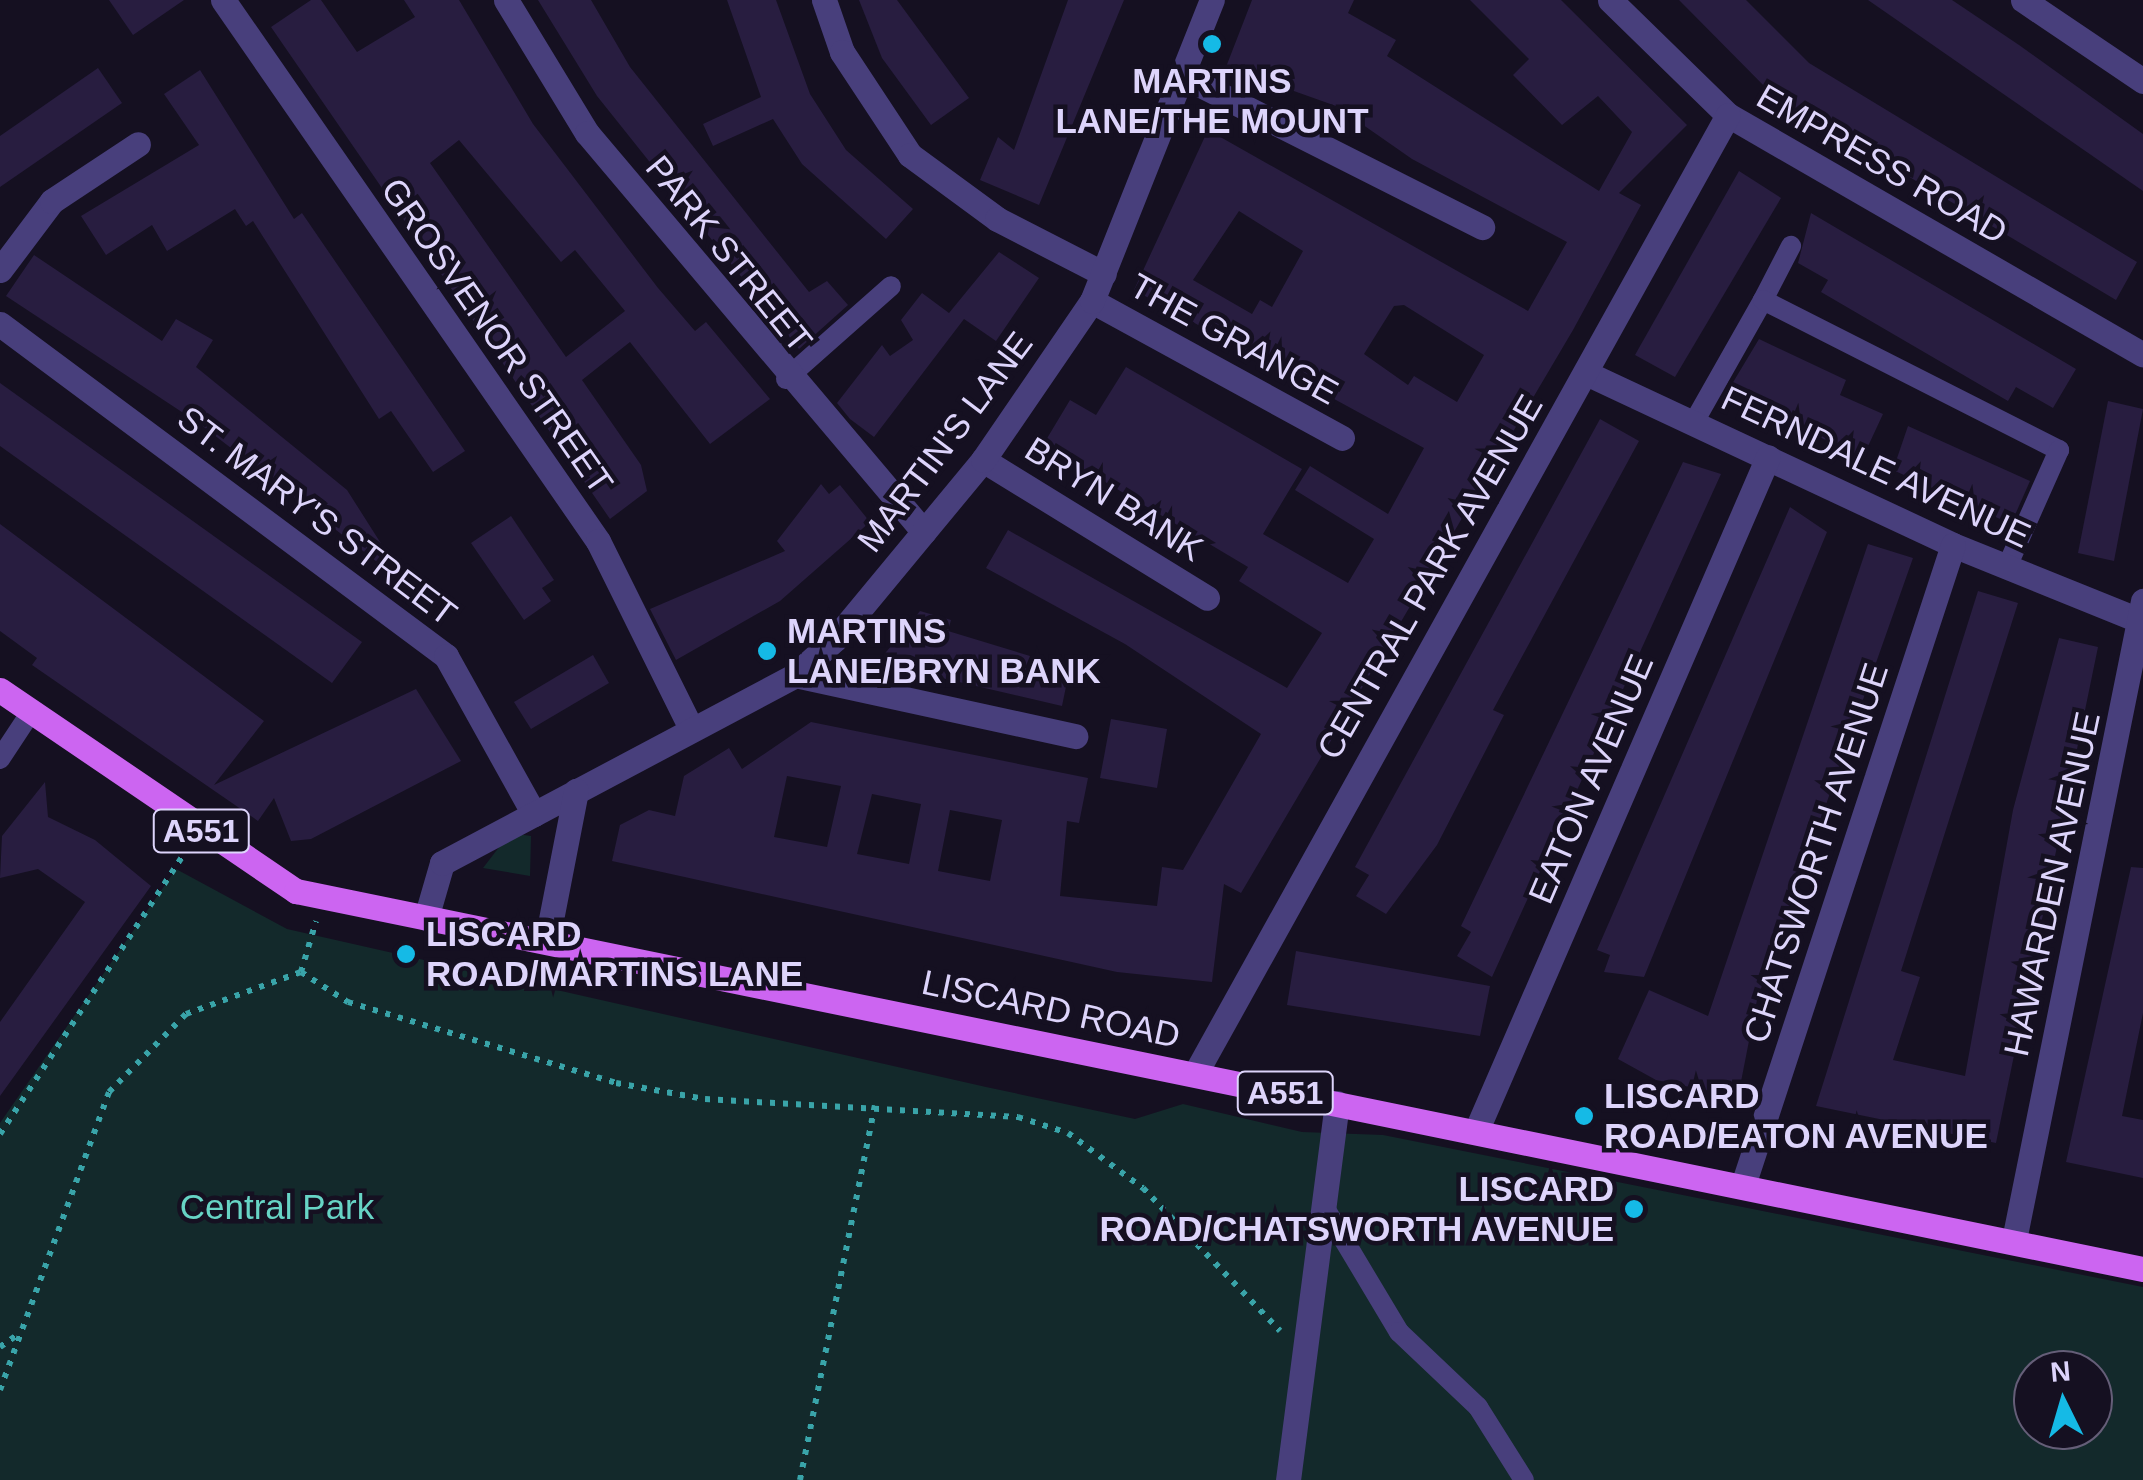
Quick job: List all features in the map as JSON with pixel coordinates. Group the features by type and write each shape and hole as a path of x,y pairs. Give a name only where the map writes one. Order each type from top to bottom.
{"main road":[{"name":"LISCARD ROAD","path":"0,690 198,829 296,891 1744,1182 2143,1269"}],"street":[{"name":"GROSVENOR STREET","path":"223,0 598,542 690,726"},
{"name":"PARK STREET","path":"506,0 586,133 786,379 924,532"},
{"path":"824,0 842,52 910,155 997,218 1104,274"},
{"name":"MARTIN'S LANE","path":"426,918 442,863 690,726 795,675 924,532 983,460 1092,300 1185,76 1212,0"},
{"name":"EMPRESS ROAD","path":"1610,0 1728,115 2143,355"},
{"path":"2023,0 2143,81"},
{"path":"1185,76 1482,227"},
{"name":"CENTRAL PARK AVENUE","path":"1194,1074 1728,115"},
{"path":"0,270 52,201 138,144"},
{"name":"THE GRANGE","path":"1092,300 1342,438"},
{"name":"ST. MARY'S STREET","path":"0,324 446,656 534,814"},
{"name":"FERNDALE AVENUE","path":"1586,373 1953,545 2007,567 2141,610"},
{"name":"EATON AVENUE","path":"1478,1129 1768,457"},
{"name":"BRYN BANK","path":"983,460 1208,598"},
{"name":"CHATSWORTH AVENUE","path":"1744,1182 1953,545"},
{"name":"HAWARDEN AVENUE","path":"2014,1240 2141,610"},
{"path":"795,675 1075,736"},
{"path":"547,940 576,791"},
{"path":"1288,1480 1337,1103"}],"lane":[{"path":"1694,422 1792,246"},
{"path":"786,379 890,286"},
{"path":"1764,300 2059,450 2007,567"},
{"path":"0,759 31,712"},
{"path":"1323,1206 1399,1332 1478,1406 1524,1480"}],"path":[{"path":"0,1134 198,829"},
{"path":"301,972 322,897"},
{"path":"301,972 348,1002 616,1083 705,1099 875,1105 1018,1117 1068,1134 1143,1188 1287,1337 1306,1340"},
{"path":"0,1390 109,1092 186,1014 301,972"},
{"path":"800,1480 875,1105"},
{"path":"0,1346 22,1331"}],"green space":[{"path":"510,833 531,836 530,876 483,868"},
{"name":"Central Park","path":"176,869 287,929 1135,1119 1183,1104 1302,1132 1383,1135 2143,1287 2143,1480 0,1480 0,1123"}],"building":[{"path":"109,0 184,0 133,35"},
{"path":"311,0 321,0 357,52 415,17 404,0 459,0 533,124 658,288 695,331 706,322 770,399 710,444 630,342 582,380 641,465 647,491 610,519 271,27","holes":["459,140 561,262 575,250 625,311 566,357 430,163"]},
{"path":"538,0 591,0 630,67 809,292 827,281 848,305 799,349 597,96"},
{"path":"727,0 776,0 810,94 846,150 913,209 886,239 802,164 773,119 713,146 703,124 761,97"},
{"path":"859,0 897,0 969,98 931,125 882,58"},
{"path":"1068,0 1124,0 1039,205 980,180 998,137 1014,150"},
{"path":"1252,0 1354,0 1348,13 1396,40 1387,56 1599,191 1632,132 1598,96 1562,125 1513,75 1529,59 1470,0 1561,0 1687,125 1619,193 1641,205 1573,330 1241,893 1224,884 1212,982 1117,972 612,861 620,825 649,810 675,816 684,776 729,748 742,769 811,722 1088,778 1079,823 1067,821 1060,896 1157,906 1162,867 1183,870 1261,734 1125,644 986,568 1008,530 1287,688 1322,633 1239,581 1248,567 1043,445 1070,400 1096,415 1126,367 1302,469 1263,534 1348,583 1374,539 1295,490 1310,466 1388,514 1424,448 1134,290 1208,130 1528,311 1567,242 1412,159 1336,106 1226,67","holes":["1239,211 1303,251 1272,307 1260,300 1252,314 1193,280","1404,305 1484,355 1457,402 1414,376 1408,385 1364,354 1394,306","787,776 841,786 827,847 774,837","872,794 921,804 909,864 857,854","950,810 1002,820 990,881 938,871"]},
{"path":"1679,0 1746,0 1809,63 2137,262 2116,300 1775,97"},
{"path":"1868,0 1952,0 2019,45 2143,134 2143,191"},
{"path":"98,68 122,103 0,187 0,136"},
{"path":"200,70 294,219 302,213 465,451 433,472 391,411 379,419 253,221 246,226 235,209 167,251 152,225 106,255 81,216 199,145 164,94"},
{"path":"1739,171 1781,198 1675,377 1635,355"},
{"path":"1811,213 2076,369 2053,408 2016,387 2008,401 1821,292 1828,280 1798,263"},
{"path":"999,252 1039,278 996,341 964,319 874,437 850,419 837,403 882,345 890,356 913,340 901,320 922,293 949,313"},
{"path":"34,255 162,341 176,319 213,340 196,367 347,490 408,586 200,424 6,296"},
{"path":"1759,339 1846,380 1840,395 1883,414 1863,457 1726,394"},
{"path":"0,383 362,642 332,683 0,446"},
{"path":"2108,401 2143,409 2114,561 2078,553"},
{"path":"1600,419 1639,441 1493,710 1504,715 1437,845 1386,914 1356,896 1369,875 1355,867"},
{"path":"1908,426 2030,481 2011,524 1893,470"},
{"path":"1683,462 1721,474 1492,977 1457,956 1471,932 1461,926"},
{"path":"821,484 829,494 840,485 870,522 780,601 676,660 650,609 785,551 777,541"},
{"path":"1790,507 1827,532 1644,977 1604,972 1610,955 1597,950"},
{"path":"511,516 554,580 542,588 551,601 524,620 471,543"},
{"path":"0,524 264,721 214,785 416,689 461,761 311,839 291,841 274,798 258,821 32,665 37,658 0,631"},
{"path":"1868,544 1913,558 1757,1000 1738,1097 1656,1080 1618,1059 1649,990 1708,1016"},
{"path":"1978,591 2018,603 1901,971 1920,977 1893,1060 1965,1076 2013,810 2059,638 2098,647 1996,1143 1816,1106"},
{"path":"920,611 951,620 948,631 1030,656 1025,668 1068,677 1062,706 877,663"},
{"path":"593,655 609,683 531,729 514,702"},
{"path":"1111,719 1167,729 1157,788 1100,778"},
{"path":"45,782 48,817 95,840 151,886 0,1096 0,1022 85,902 38,869 0,878 2,836"},
{"path":"2131,867 2143,868 2143,1013 2122,1116 2143,1120 2143,1178 2066,1162"},
{"path":"1296,951 1490,986 1480,1036 1287,1005"}],"place":[{"name":"MARTINS LANE/THE MOUNT","path":"1212,44"},
{"name":"MARTINS LANE/BRYN BANK","path":"767,651"},
{"name":"LISCARD ROAD/MARTINS LANE","path":"406,954"},
{"name":"LISCARD ROAD/EATON AVENUE","path":"1584,1116"},
{"name":"LISCARD ROAD/CHATSWORTH AVENUE","path":"1634,1209"}]}
